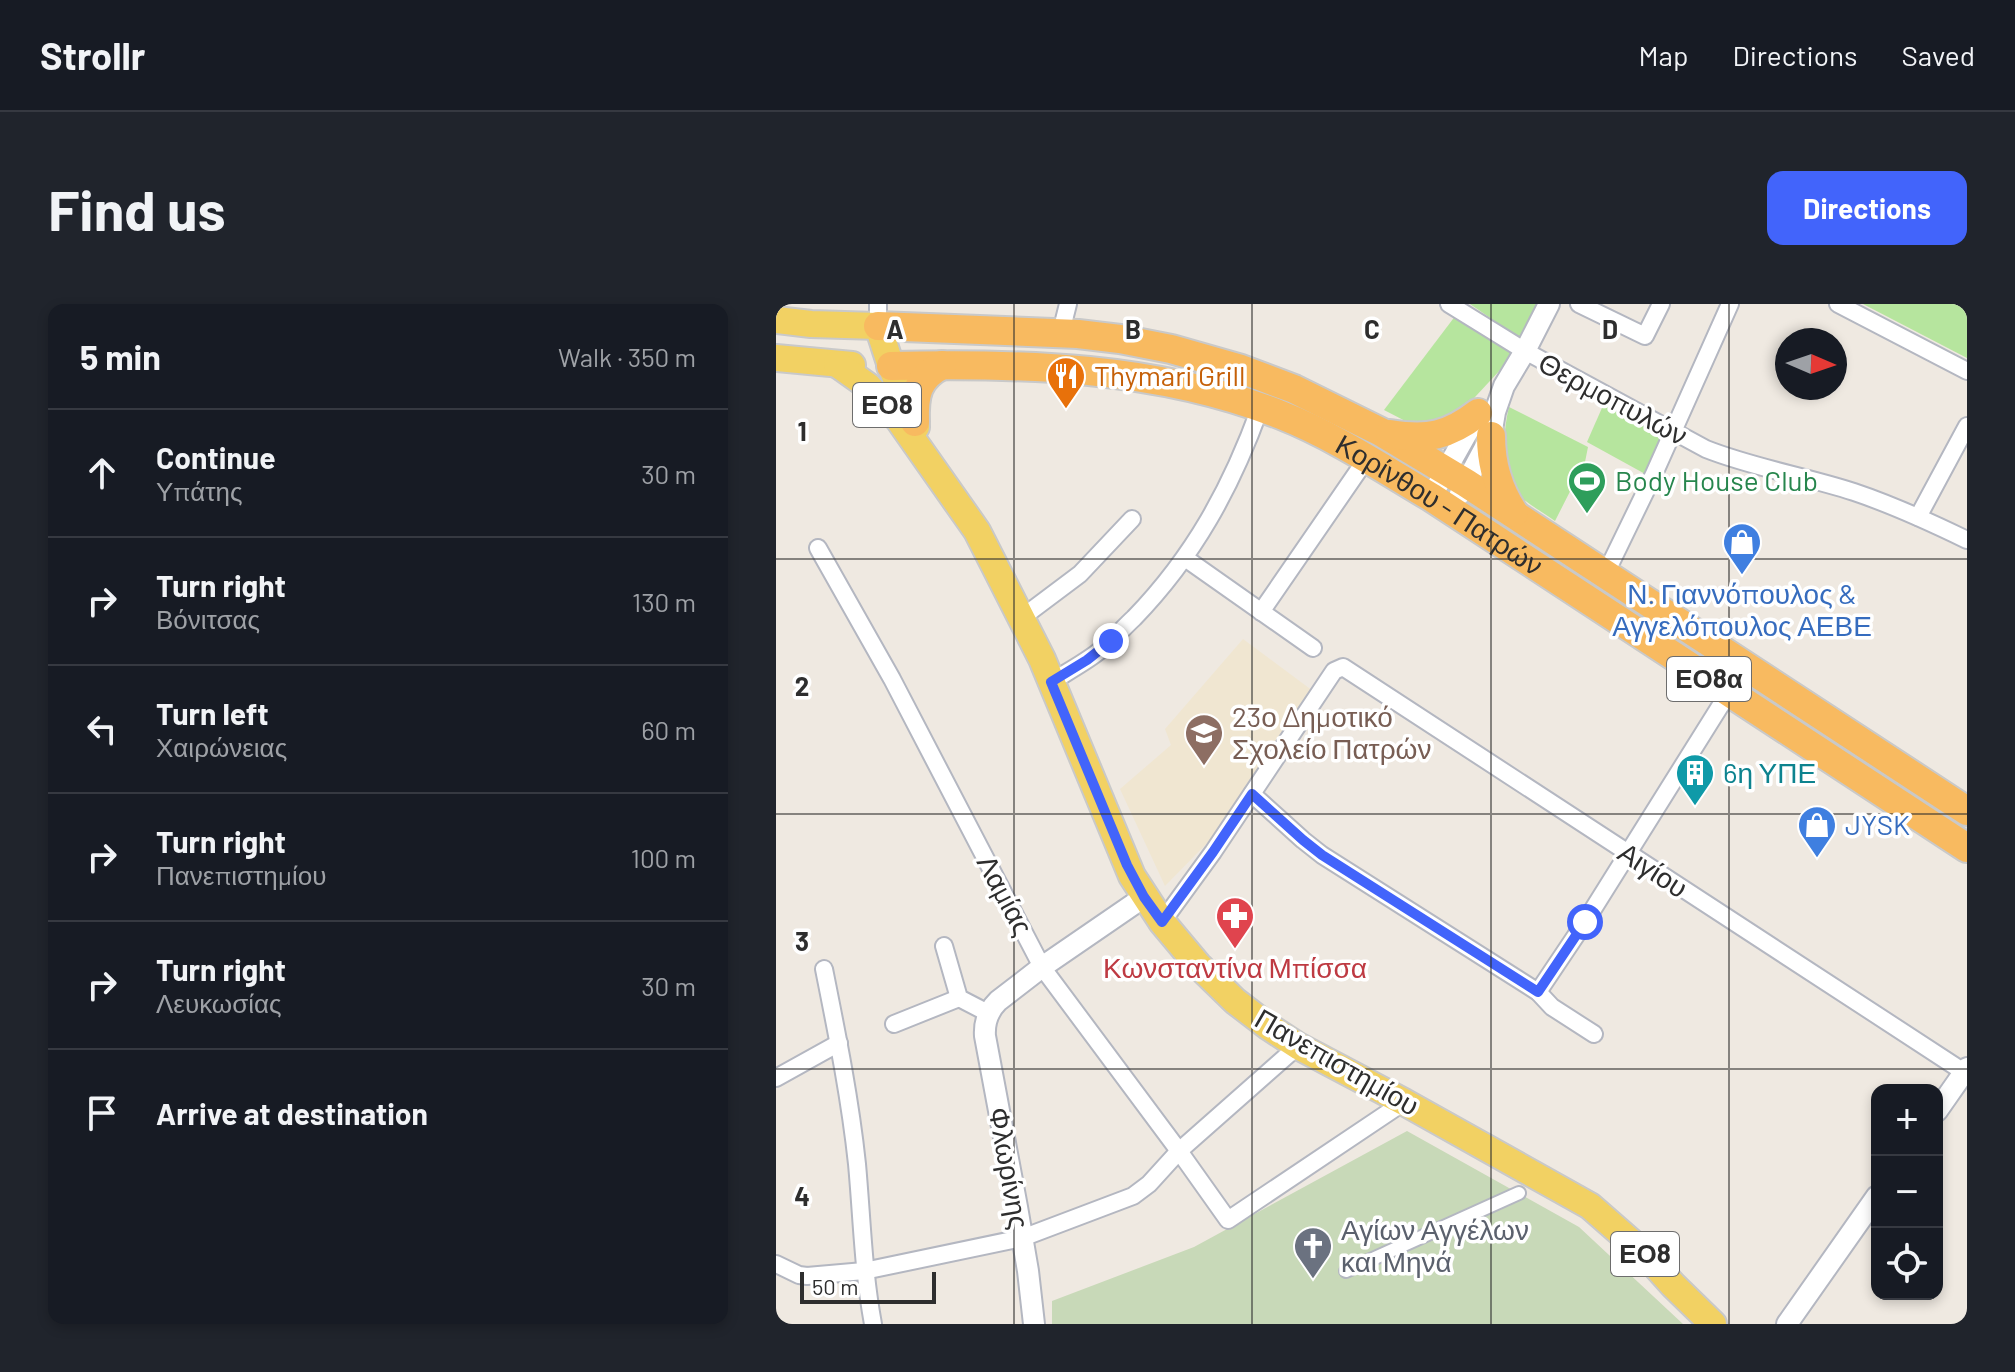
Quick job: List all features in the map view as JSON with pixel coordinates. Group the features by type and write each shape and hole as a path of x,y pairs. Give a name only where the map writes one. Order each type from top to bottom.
{"highway":[{"name":"Κορίνθου - Πατρών","path":"878,315 1120,339 1171,349 1241,369 1294,389 1381,432 1456,477 1967,811"},
{"path":"915,422 914,408 920,383 928,373 942,365"},
{"name":"Κορίνθου - Πατρών","path":"891,366 1006,365 1120,374 1214,393 1313,430 1367,458 1441,503 1967,848"},
{"path":"1381,432 1411,437 1436,436 1488,419 1495,473 1504,496 1519,520"}],"main road":[{"path":"776,320 811,324 878,315"},
{"name":"ΕΟ8","path":"878,315 891,366"},
{"name":"ΕΟ8","path":"776,358 837,364"},
{"name":"Κορίνθου - Πατρών","path":"837,364 891,366"},
{"name":"Πανεπιστημίου","path":"837,364 877,394 899,420 977,531 1042,659 1127,865 1144,897 1198,965 1235,1001 1298,1046 1590,1206 1646,1255 1713,1324"},
{"name":"Πανεπιστημίου","path":"891,366 926,457"}],"street":[{"path":"1061,332 1068,304"},
{"name":"Θερμοπυλών","path":"1449,304 1525,351 1706,449 1851,491 1967,540"},
{"path":"1441,503 1549,304"},
{"path":"1579,304 1645,336 1661,304"},
{"path":"1605,575 1730,304"},
{"path":"1838,304 1967,371"},
{"path":"1051,682 1111,641 1156,595 1185,558 1234,471 1260,408"},
{"path":"1918,517 1967,426"},
{"path":"1261,612 1367,458"},
{"path":"1020,619 1080,574 1132,519"},
{"name":"Λαμίας","path":"818,548 892,679 1042,967 1228,1220 1404,1102"},
{"path":"1185,558 1313,648"},
{"name":"Αιγίου","path":"1252,794 1334,671 1343,667 1966,1070"},
{"path":"1538,992 1729,692"},
{"path":"1162,922 1252,794 1322,855 1538,992 1552,1007 1594,1034"},
{"path":"944,946 959,998 988,1013 998,1001 1042,967 1144,897"},
{"path":"824,969 839,1043 856,1164 864,1271 873,1324"},
{"path":"894,1024 959,998"},
{"name":"Φλωρίνης","path":"988,1013 985,1036 1022,1238 1034,1324"},
{"path":"776,1078 839,1043"},
{"path":"776,1264 807,1276 864,1271 1022,1238 1133,1196 1298,1046"},
{"path":"1943,1103 1966,1070"},
{"path":"1346,1271 1519,1193"},
{"path":"1787,1324 1871,1205"}],"shaded area":[{"path":"1475,507 1967,827 1967,830 1473,509"},
{"name":"23ο Δημοτικό Σχολείο Πατρών","path":"1243,639 1313,691 1215,835 1165,886 1120,789 1171,745 1165,729"}],"green space":[{"path":"1470,304 1541,304 1522,340"},
{"path":"1863,304 1967,304 1967,358"},
{"path":"1456,315 1516,353 1449,421 1413,425 1384,410"},
{"path":"1605,401 1665,433 1647,475 1587,442"},
{"path":"1509,407 1588,447 1585,462 1555,521 1523,499 1510,479 1504,443"},
{"path":"1407,1131 1579,1227 1683,1324 1052,1324 1052,1301 1194,1247"}],"place":[{"name":"Thymari Grill","path":"1066,410"},
{"name":"Body House Club","path":"1587,515"},
{"name":"Ν. Γιαννόπουλος & Αγγελόπουλος ΑΕΒΕ","path":"1742,576"},
{"name":"23ο Δημοτικό Σχολείο Πατρών","path":"1204,767"},
{"name":"6η ΥΠΕ","path":"1695,807"},
{"name":"JYSK","path":"1817,859"},
{"name":"Κωνσταντίνα Μπίσσα","path":"1235,950"},
{"name":"Αγίων Αγγέλων και Μηνά","path":"1313,1280"}],"route":[{"path":"1111,641 1051,682 1132,876 1162,922 1252,794 1322,855 1538,992 1585,922"}]}
